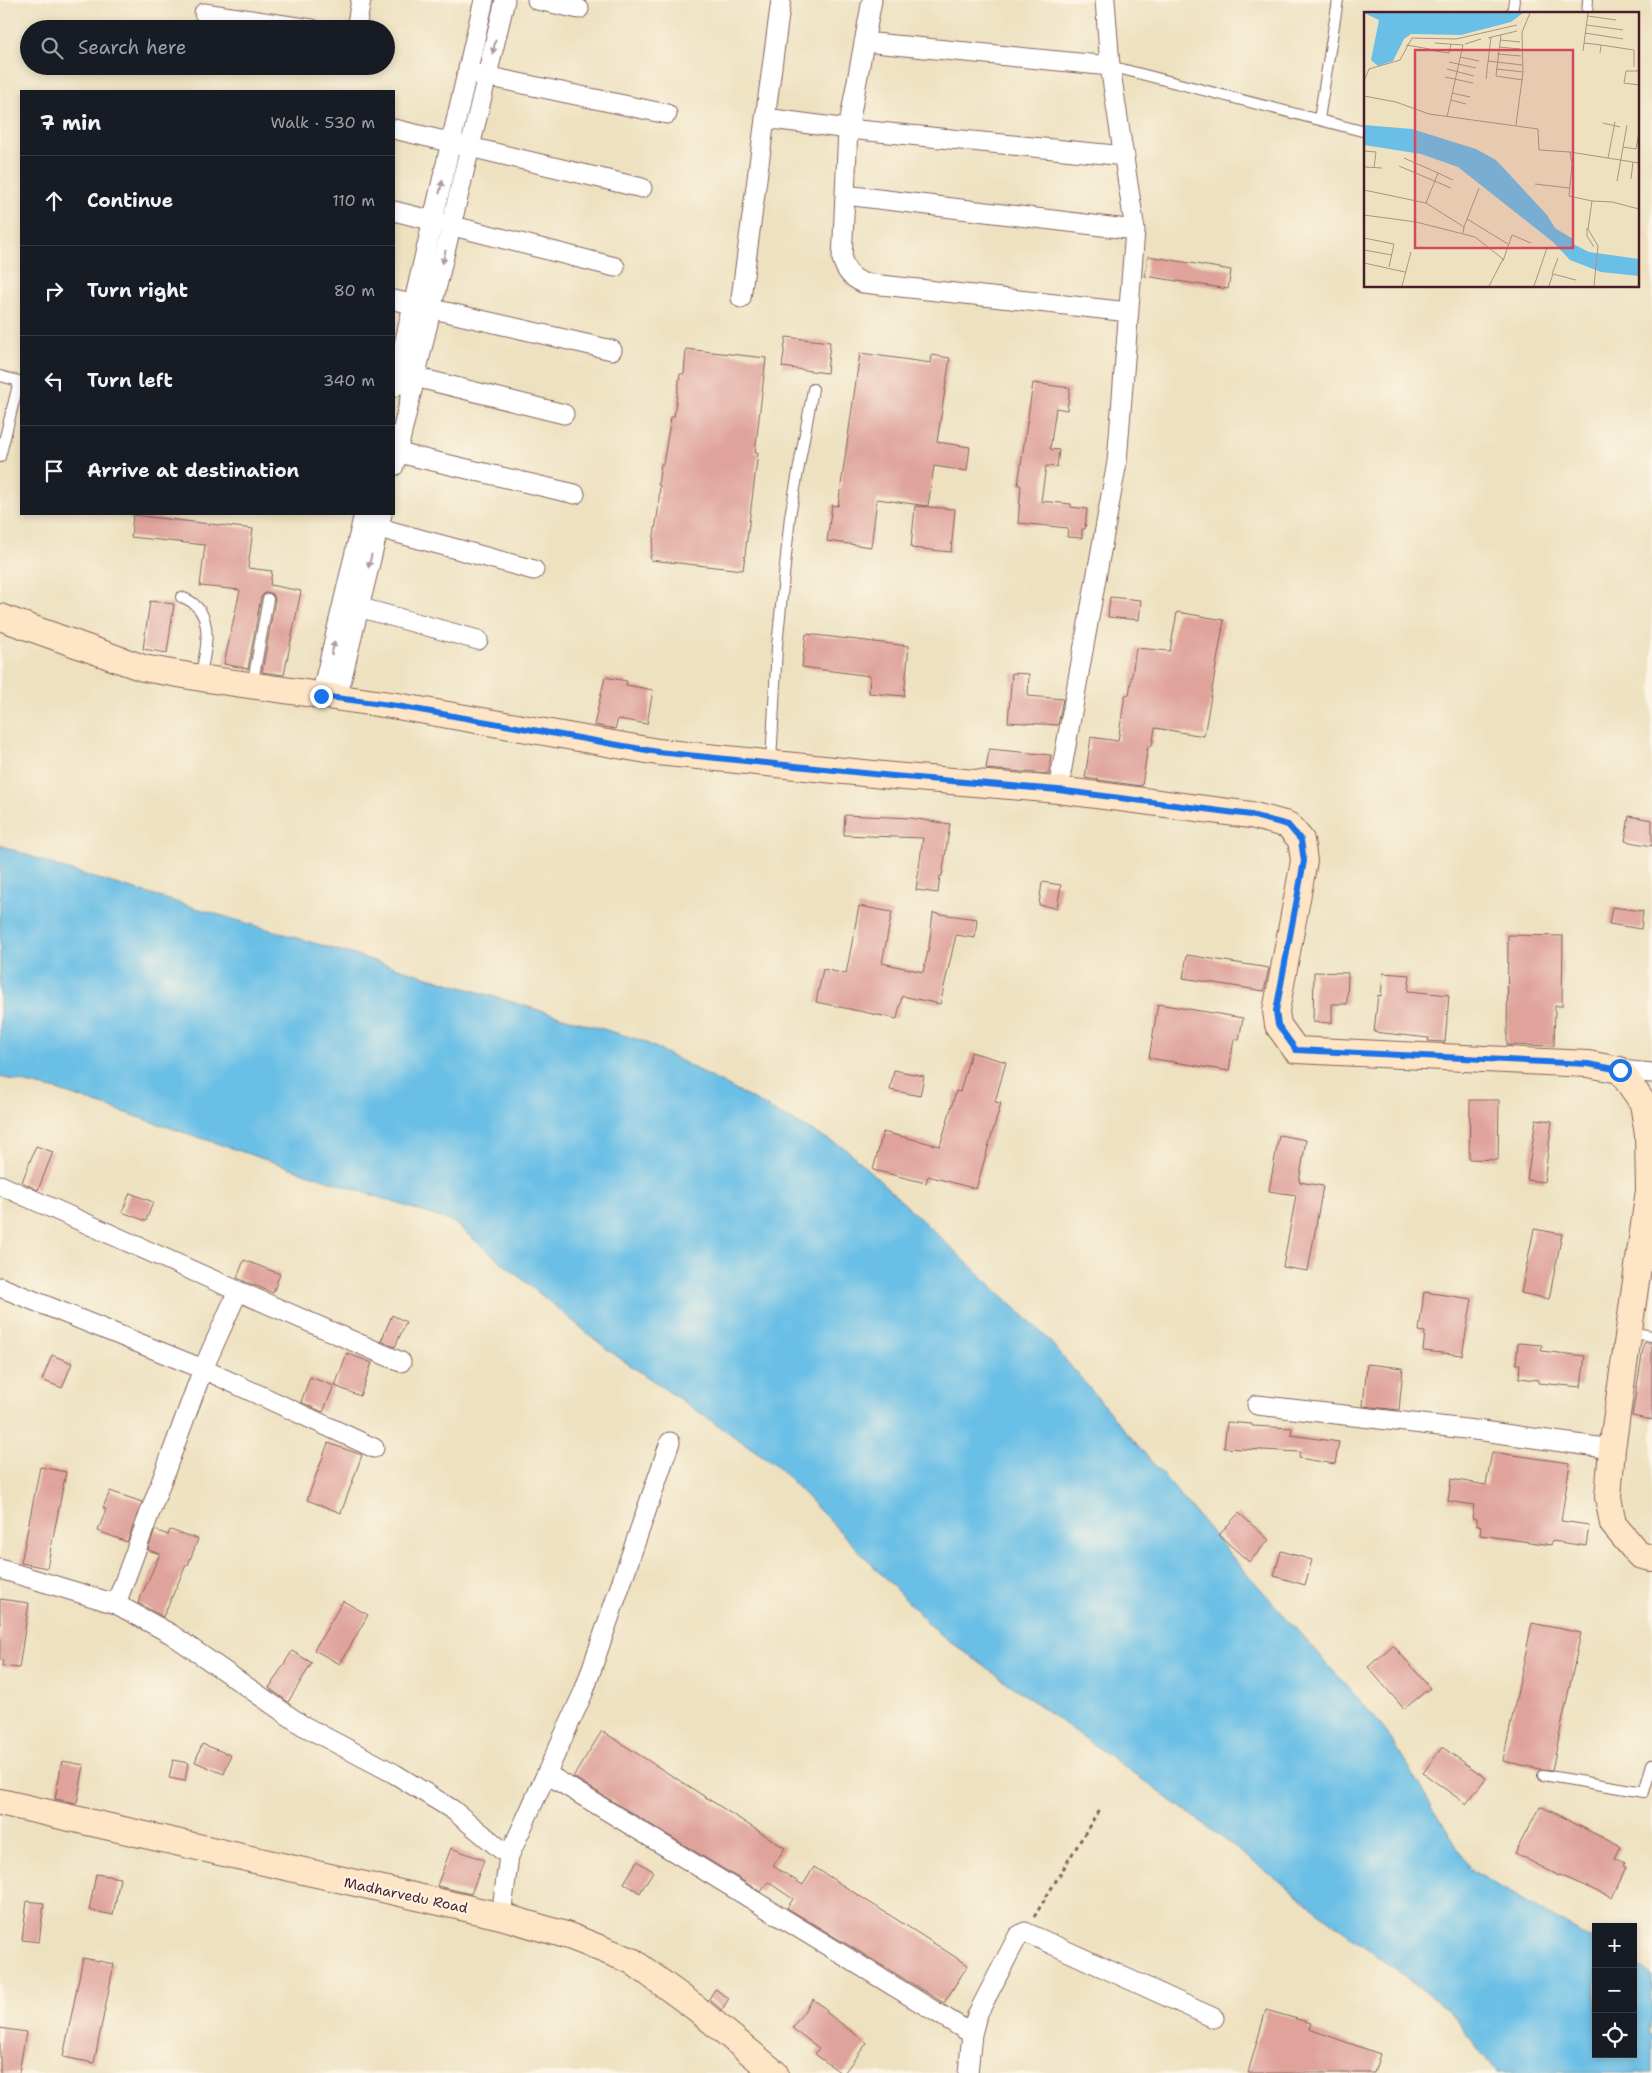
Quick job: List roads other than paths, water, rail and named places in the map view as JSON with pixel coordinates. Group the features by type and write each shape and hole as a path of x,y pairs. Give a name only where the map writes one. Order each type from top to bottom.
{"main road":[{"path":"0,617 143,668 252,686 397,706 658,752 1058,790 1251,815 1288,825 1301,840 1304,861 1276,1011 1278,1025 1296,1050 1588,1064 1620,1070 1643,1103 1648,1135 1649,1190 1640,1334 1612,1449 1608,1497 1613,1524 1639,1555 1652,1558"},
{"name":"Madharvedu Road","path":"0,1802 501,1916 569,1936 632,1961 696,2008 775,2073"}],"street":[{"path":"358,20 361,0"},
{"path":"484,0 433,220 415,377 395,457 575,494"},
{"path":"395,385 451,225 505,0"},
{"path":"537,0 579,9"},
{"path":"741,298 781,0"},
{"path":"872,0 848,129 842,259 844,268 851,278 863,283 1129,312"},
{"path":"1058,790 1117,462 1135,230 1110,66 1105,0"},
{"path":"204,13 251,20"},
{"path":"864,42 1110,66"},
{"path":"467,72 667,114"},
{"path":"765,118 848,129 1125,156"},
{"path":"395,129 642,188"},
{"path":"845,195 1135,230"},
{"path":"395,211 615,267"},
{"path":"395,300 612,350"},
{"path":"415,377 564,414"},
{"path":"329,697 351,605 364,515"},
{"path":"351,605 380,521 534,570"},
{"path":"351,605 478,640"},
{"path":"1620,1070 1652,1073"},
{"path":"0,1185 401,1362"},
{"path":"0,1287 202,1369 374,1448"},
{"path":"116,1604 202,1369 238,1291"},
{"path":"1257,1405 1483,1431 1612,1449"},
{"path":"501,1916 509,1856 584,1691 670,1442"},
{"path":"0,1569 116,1604 171,1634 302,1725 394,1774 453,1810 509,1856"},
{"path":"546,1774 972,2034"},
{"path":"968,2073 972,2034 977,2015 1018,1936 1025,1932 1214,2018"}],"lane":[{"path":"1319,119 1338,0"},
{"path":"1110,66 1364,131"},
{"path":"0,376 20,377 0,458"},
{"path":"771,764 777,646 790,516 813,389"},
{"path":"181,597 195,604 203,616 207,640 200,677"},
{"path":"252,686 268,599"},
{"path":"1543,1775 1644,1792 1652,1764"}],"water":[{"path":"0,845 65,869 643,1041 846,1149 1046,1337 1234,1559 1384,1728 1471,1870 1592,1940 1592,2058 1637,2058 1637,1966 1652,1975 1652,2013 1649,2032 1652,2034 1652,2073 1497,2073 1448,2010 1204,1824 937,1632 776,1465 608,1350 453,1222 57,1090 0,1077"}]}
